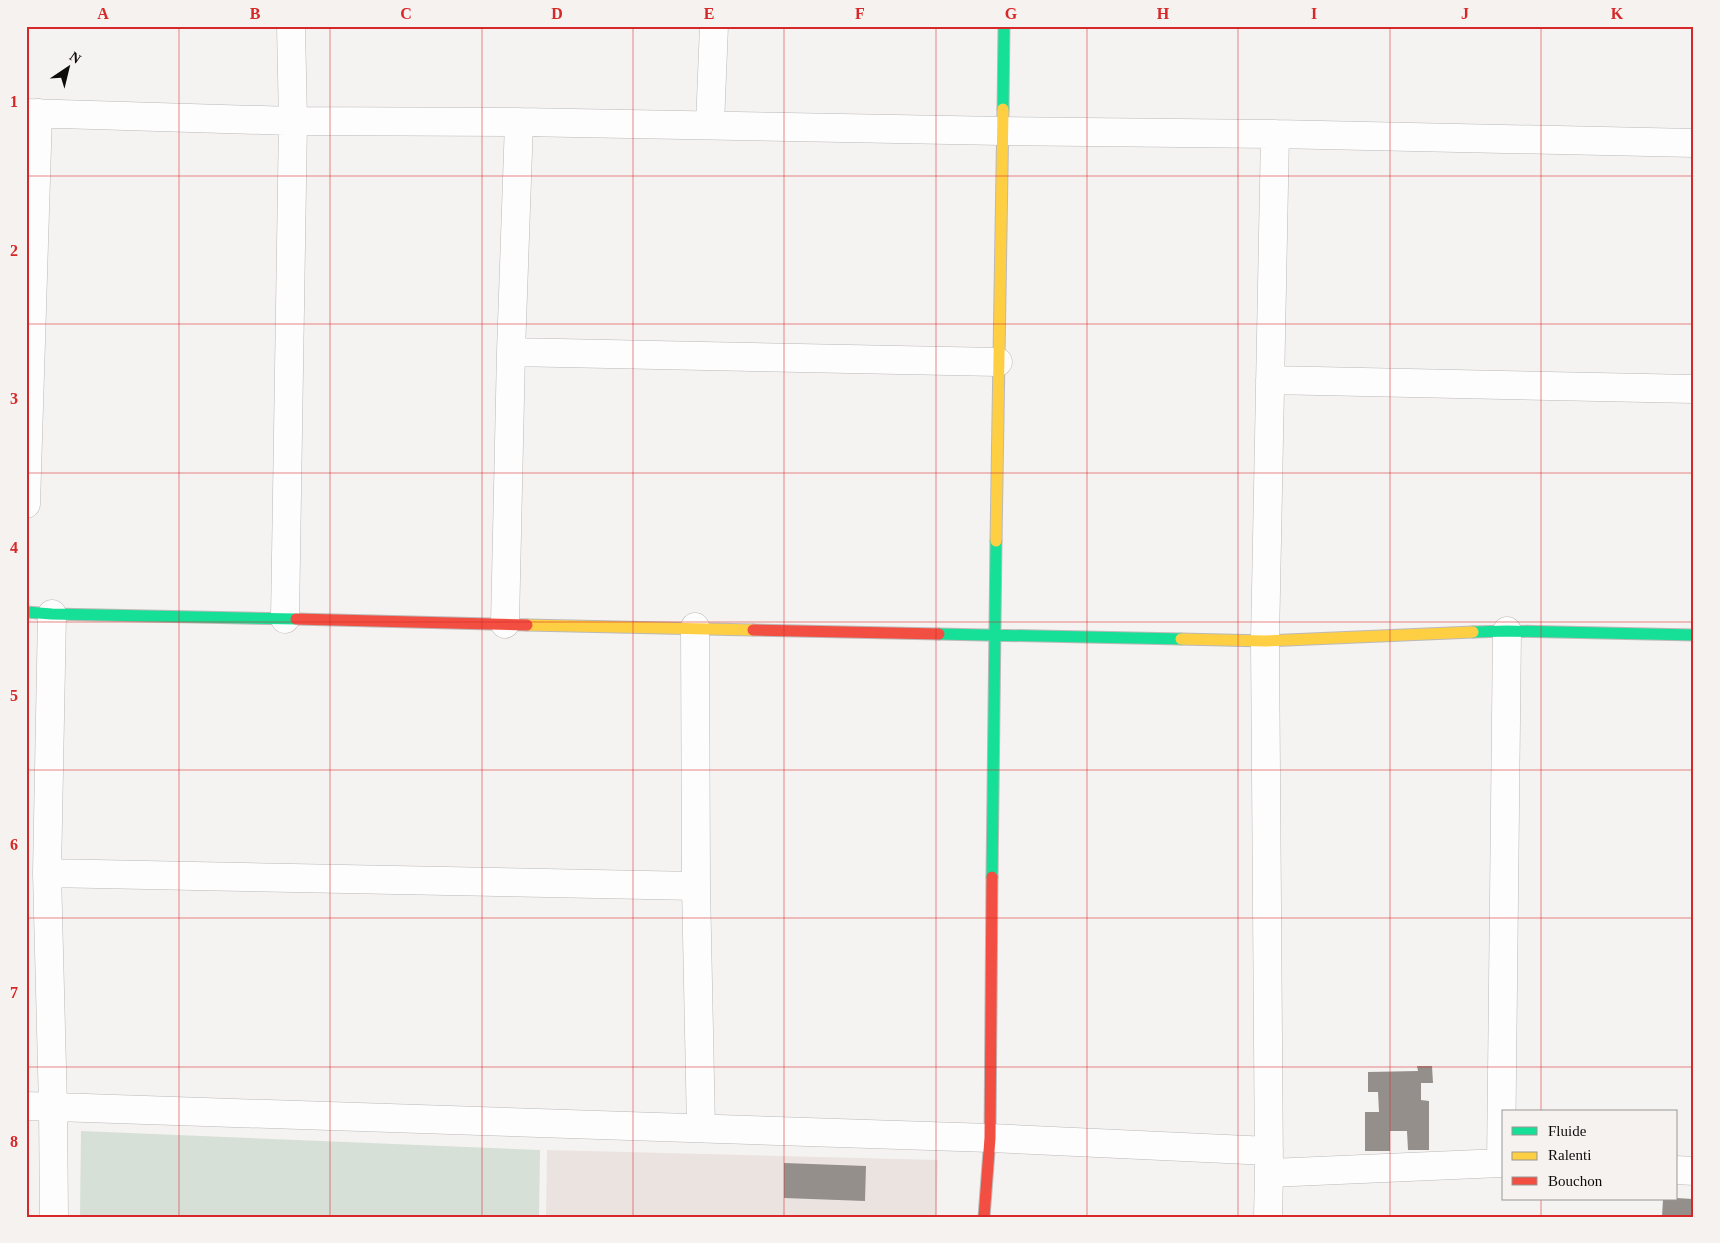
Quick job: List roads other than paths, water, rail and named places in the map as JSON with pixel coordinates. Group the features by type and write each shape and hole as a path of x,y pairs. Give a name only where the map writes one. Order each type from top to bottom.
{"street":[{"path":"285,618 293,121 291,26"},
{"path":"710,125 714,26"},
{"path":"984,1217 990,1138 994,636 1004,26"},
{"path":"26,504 32,113 293,121 519,122 1694,142"},
{"path":"505,624 511,352 519,122"},
{"path":"1268,1217 1265,641 1275,134"},
{"path":"511,352 998,362"},
{"path":"1270,380 1694,389"},
{"path":"54,1217 53,1107 39,613 1265,641 1507,631 1694,635"},
{"path":"695,627 696,886 701,1128"},
{"path":"1502,1110 1507,631"},
{"path":"47,873 696,886"},
{"path":"26,1106 990,1138 1269,1162 1502,1163"},
{"path":"1678,1170 1694,1171"}]}
